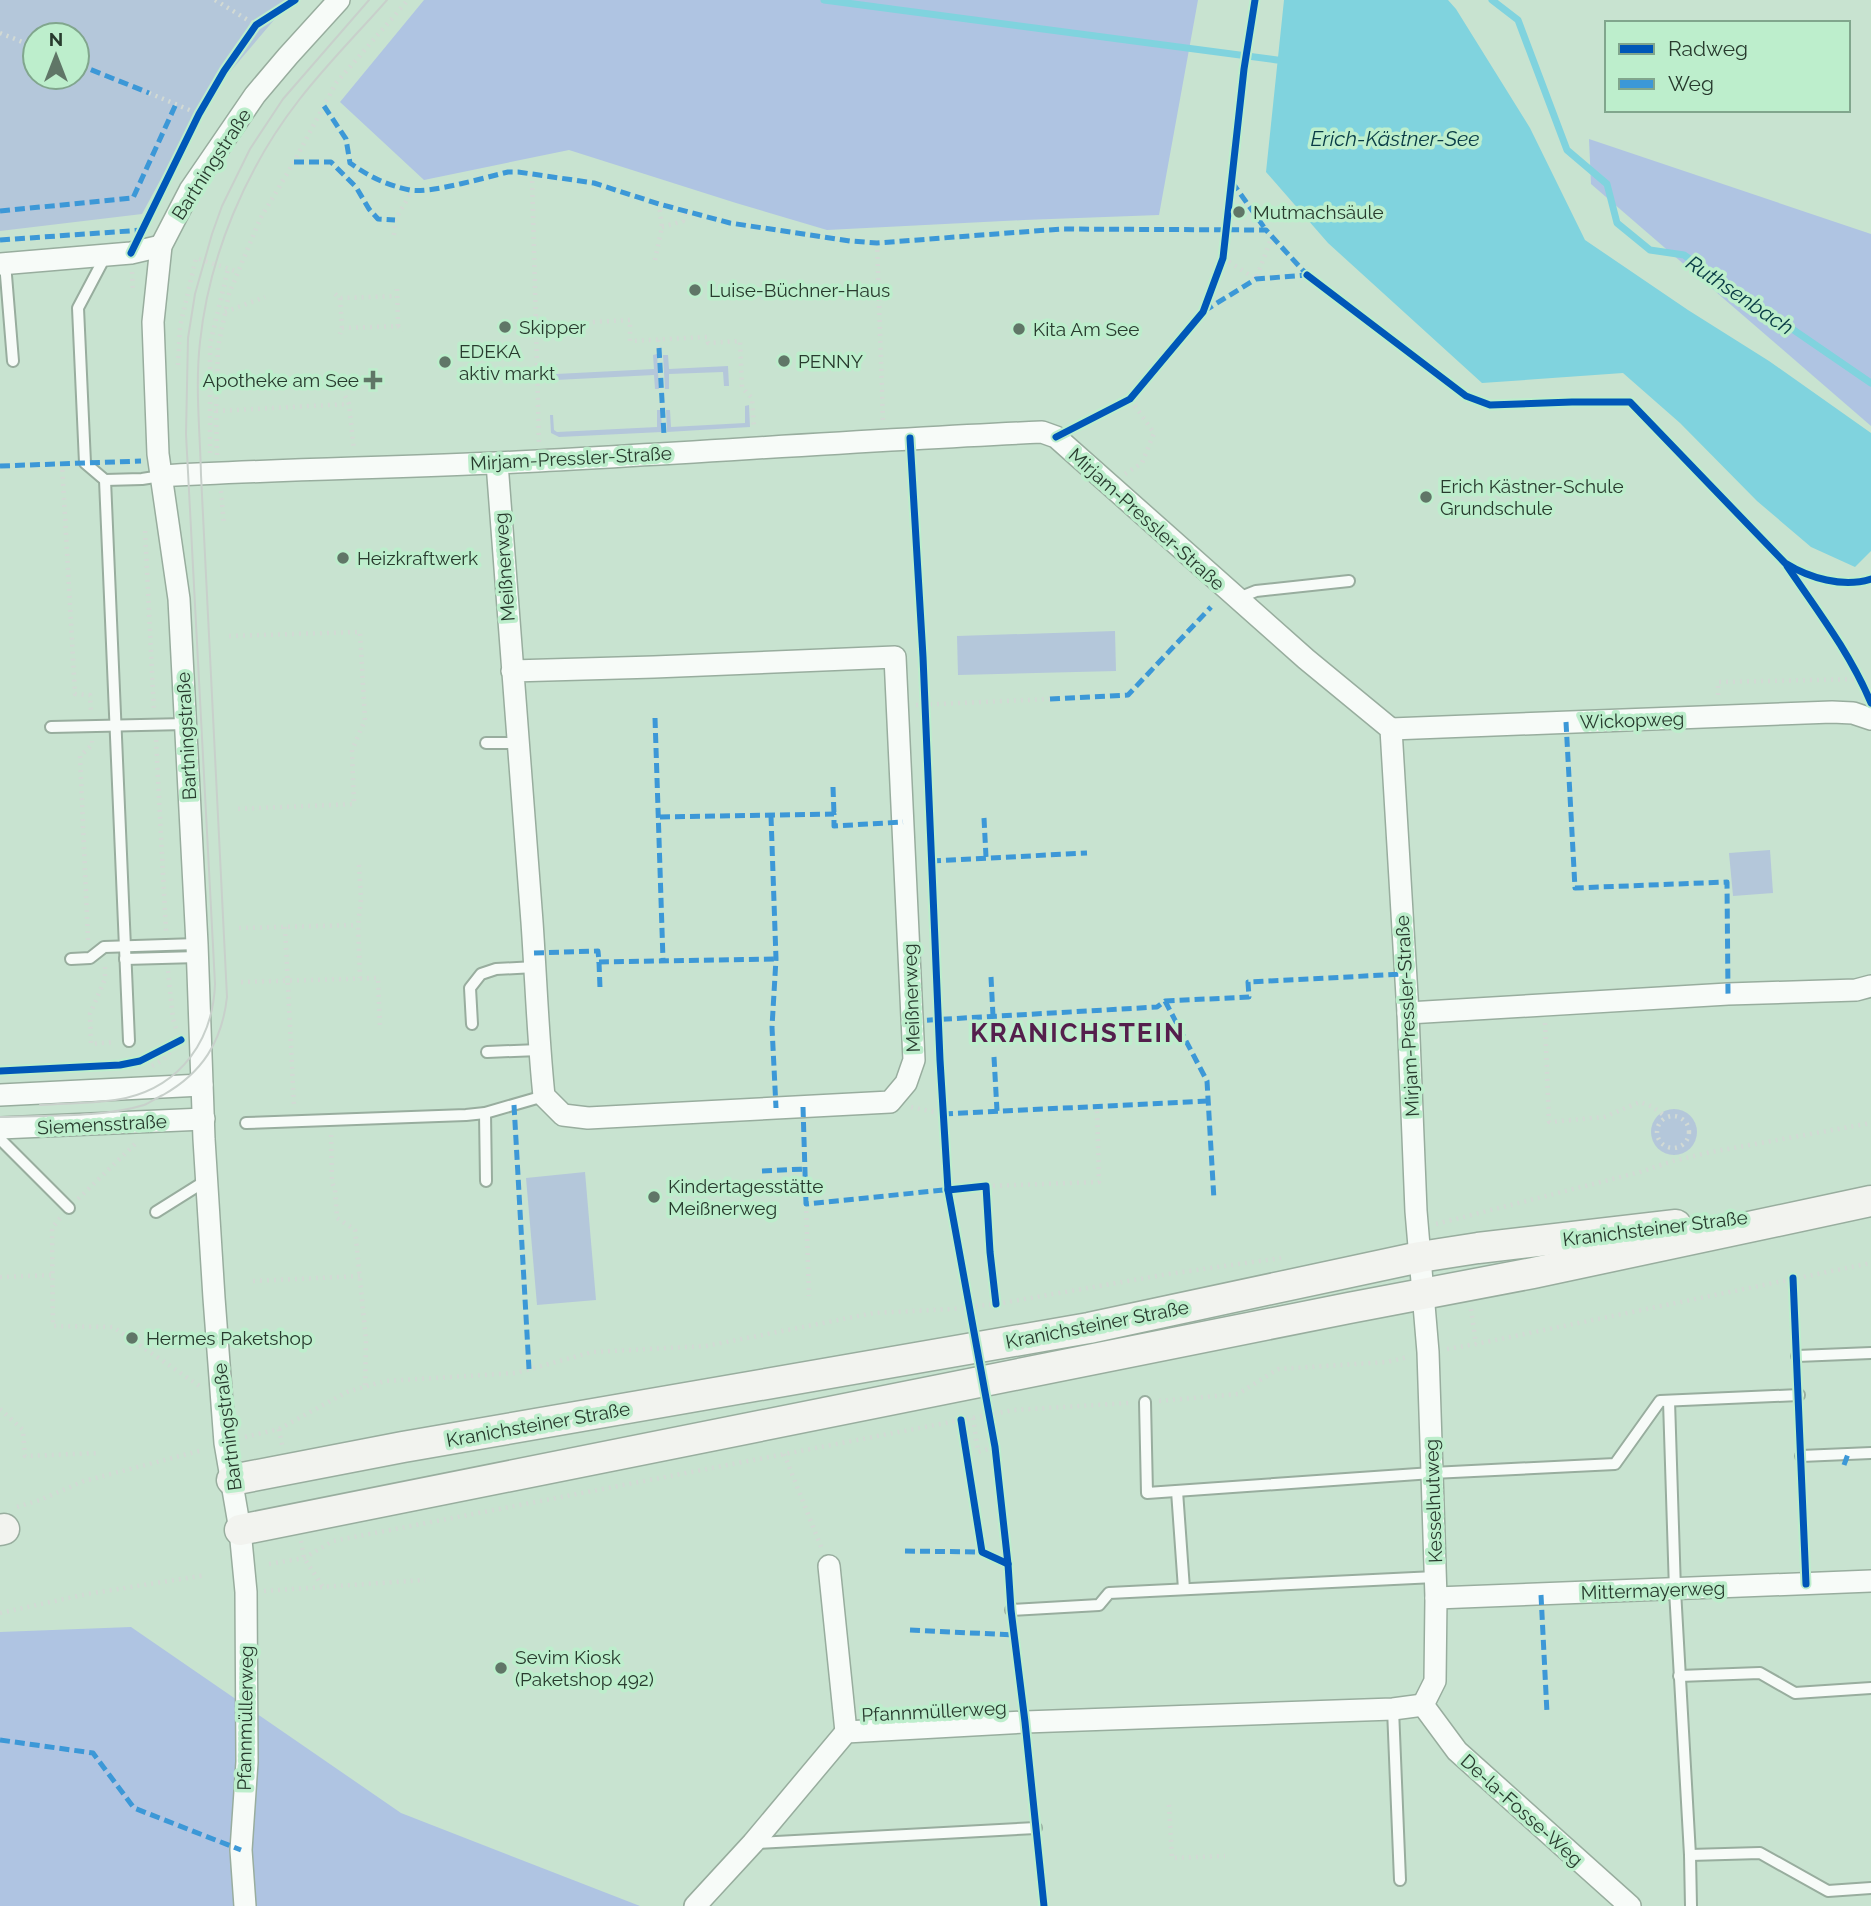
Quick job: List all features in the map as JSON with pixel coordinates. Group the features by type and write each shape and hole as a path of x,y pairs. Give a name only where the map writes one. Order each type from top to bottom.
{"main road":[{"name":"Kranichsteiner Straße","path":"240,1530 1533,1273 1871,1201"},
{"name":"Kranichsteiner Straße","path":"232,1480 416,1445 1089,1328 1420,1257 1478,1248 1839,1208"}],"street":[{"name":"Bartningstraße","path":"240,1530 225,1443 222,1402 207,1180 179,599 158,454 152,322 161,246 190,190 255,95 340,0"},
{"path":"3,263 131,253 161,246"},
{"name":"Mirjam-Pressler-Straße","path":"162,476 497,463 1041,432 1056,437 1237,599 1391,729 1416,1198 1424,1294"},
{"name":"Meißnerweg","path":"497,463 544,1097"},
{"name":"Meißnerweg","path":"512,671 895,657 914,1060 906,1083 890,1102"},
{"name":"Wickopweg","path":"1391,729 1832,712 1853,713 1871,719"},
{"path":"1408,1013 1856,990 1871,986"},
{"name":"Siemensstraße","path":"0,1095 202,1085"},
{"path":"544,1097 563,1115 588,1118 890,1102"},
{"name":"Siemensstraße","path":"0,1128 204,1119"},
{"name":"Kesselhutweg","path":"1423,1705 1435,1681 1432,1473 1424,1294"},
{"name":"Pfannmüllerweg","path":"240,1530 246,1592 247,1762 241,1850 245,1906"},
{"name":"Pfannmüllerweg","path":"695,1906 753,1843 846,1732 829,1566"},
{"name":"Mittermayerweg","path":"1435,1588 1675,1590 1871,1581"},
{"name":"Pfannmüllerweg","path":"846,1732 1025,1722 1393,1709 1423,1705"},
{"name":"De-la-Fosse-Weg","path":"1423,1705 1457,1751 1630,1906"}],"lane":[{"path":"106,255 78,308 85,463 105,480 142,480 162,476"},
{"path":"3,263 13,361"},
{"path":"105,480 129,1041"},
{"path":"1237,599 1256,591 1349,581"},
{"path":"51,727 186,724"},
{"path":"486,743 517,743"},
{"path":"125,953 167,945 198,950"},
{"path":"71,959 90,958 104,947 125,953 167,958 198,950"},
{"path":"472,1024 470,988 481,974 496,969 535,967"},
{"path":"487,1052 539,1050"},
{"path":"246,1123 485,1113 544,1097"},
{"path":"485,1113 486,1181"},
{"path":"0,1139 69,1208"},
{"path":"156,1212 207,1180"},
{"path":"1797,1356 1871,1353"},
{"path":"1145,1402 1147,1493 1432,1473 1615,1464 1660,1401 1799,1395"},
{"path":"1669,1401 1675,1590 1690,1855 1690,1906"},
{"path":"1801,1456 1871,1453"},
{"path":"1177,1491 1184,1589"},
{"path":"1011,1610 1099,1605 1109,1593 1184,1589 1435,1588"},
{"path":"1679,1676 1760,1673 1796,1693 1871,1688"},
{"path":"1393,1709 1400,1880"},
{"path":"753,1843 1036,1828"},
{"path":"1690,1855 1760,1853 1828,1891 1871,1888"}],"path":[{"path":"215,0 256,25"},
{"path":"133,295 131,253 199,114 256,25 295,0"},
{"path":"224,525 216,452 216,411 218,347 229,294 260,219 336,83 408,0"},
{"path":"0,33 21,41"},
{"path":"149,93 199,114"},
{"path":"532,174 540,355 539,442 536,446 535,461"},
{"path":"394,235 395,220 412,191"},
{"path":"655,260 662,227 659,204"},
{"path":"662,227 683,221 686,212"},
{"path":"1223,258 1256,279 1272,236"},
{"path":"877,243 884,440"},
{"path":"178,376 180,327 196,258 238,272"},
{"path":"210,453 210,344 228,268"},
{"path":"397,289 398,326 403,331"},
{"path":"335,293 340,298 341,331 398,326"},
{"path":"340,298 396,296"},
{"path":"224,312 265,297"},
{"path":"537,325 630,320 630,341 642,337 658,340 707,337 708,343 740,341 742,388 752,398 754,431"},
{"path":"528,332 537,332"},
{"path":"658,340 659,348"},
{"path":"345,396 349,404 355,467"},
{"path":"1130,399 1154,433 1142,463 1124,474 1132,481"},
{"path":"216,411 349,404"},
{"path":"62,463 75,694 90,695 92,726 92,745 80,756 89,948 104,947 105,979 90,1014 91,1044 129,1041"},
{"path":"145,522 167,945"},
{"path":"229,636 360,632 365,720 352,750 354,804 234,809"},
{"path":"1718,701 1718,682 1861,679"},
{"path":"898,706 1050,699"},
{"path":"359,865 360,978"},
{"path":"239,928 358,925"},
{"path":"285,927 295,1121"},
{"path":"161,1051 181,1040 173,1019 167,958"},
{"path":"241,982 378,978 380,1028"},
{"path":"1545,1005 1549,1122 1604,1117 1640,1102 1653,1107 1666,1117"},
{"path":"890,1102 943,1114"},
{"path":"986,1186 1099,1182 1097,1107"},
{"path":"1678,1116 1687,1124 1689,1135 1683,1145 1672,1149 1662,1145 1657,1135 1658,1125 1666,1117 1678,1116"},
{"path":"331,1120 332,1182 337,1218 355,1230 366,1340 365,1387"},
{"path":"137,1141 52,1228 53,1326 113,1327 222,1402"},
{"path":"1672,1149 1673,1161"},
{"path":"806,1204 809,1296"},
{"path":"269,1564 304,1558 333,1541 1014,1410 1238,1394 1278,1369 1387,1362 1871,1263"},
{"path":"0,1277 52,1275"},
{"path":"254,1281 360,1276"},
{"path":"1470,1300 1476,1344"},
{"path":"243,1438 279,1429 347,1392 385,1381 516,1373 592,1352 706,1346 874,1313 952,1309"},
{"path":"0,1409 23,1430 25,1455 100,1452"},
{"path":"973,1418 978,1452 995,1447"},
{"path":"961,1420 982,1552 1008,1564"},
{"path":"6,1522 40,1500 84,1480 203,1450"},
{"path":"783,1454 829,1566"},
{"path":"304,1558 323,1587"},
{"path":"0,1613 87,1594 206,1575"},
{"path":"246,1592 425,1580"},
{"path":"1169,1805 1172,1858 1225,1856"}],"shaded area":[{"path":"0,0 291,0 200,107 142,214 0,231"},
{"path":"424,0 1198,0 1159,215 827,230 569,150 424,180 340,102"},
{"path":"1589,139 1871,234 1871,426 1591,184"},
{"path":"657,354 659,389 655,389 654,375 556,380 556,374 654,369 653,355"},
{"path":"663,355 668,355 669,369 728,366 729,386 724,386 723,372 669,374 669,389 665,389"},
{"path":"749,405 750,427 667,432 666,410 670,410 671,427 745,423 745,406"},
{"path":"657,410 661,410 662,432 559,437 551,433 550,415 553,415 554,430 557,432 657,427"},
{"path":"1115,631 1116,671 958,675 957,636"},
{"path":"1770,850 1773,893 1733,896 1729,853"},
{"path":"1674,1109 1690,1116 1697,1132 1690,1148 1674,1155 1658,1148 1651,1132 1658,1116"},
{"path":"585,1172 596,1300 537,1305 526,1178"},
{"path":"131,1627 401,1813 640,1906 0,1906 0,1632"}],"water":[{"name":"Erich-Kästner-See","path":"1284,0 1448,0 1530,128 1585,240 1769,361 1871,433 1871,551 1855,567 1811,547 1757,501 1680,423 1623,373 1482,383 1328,243 1266,172"}],"waterway":[{"path":"824,0 1277,60"},
{"name":"Ruthsenbach","path":"1492,0 1518,20 1567,150 1607,184 1617,223 1650,250 1684,255 1871,383"}],"tram line":[{"path":"40,1105 105,1101 146,1092 178,1071 190,1057 208,1024 215,984 186,434 188,338 195,294 212,234 222,206 250,149 283,99 369,0"},
{"path":"0,1117 92,1114 146,1104 189,1077 208,1055 220,1028 227,997 198,392 200,342 205,310 221,246 262,154 309,87 387,0"}],"marked path":[{"path":"91,70 149,93"},
{"path":"0,211 133,198 176,104"},
{"path":"324,106 346,139 350,163 378,180 410,190 444,187 518,172 594,183 730,223 877,243 1061,229 1266,230 1310,278"},
{"path":"294,162 331,162 356,187 378,219 395,220"},
{"path":"1232,182 1266,230"},
{"path":"0,240 143,230"},
{"path":"1204,311 1256,279 1307,275"},
{"path":"659,348 664,435"},
{"path":"0,466 141,461"},
{"path":"1050,699 1128,695 1211,607"},
{"path":"655,718 663,960"},
{"path":"1566,722 1575,888 1727,882 1728,994"},
{"path":"833,787 834,814"},
{"path":"660,817 834,814 834,826 903,822"},
{"path":"771,816 776,959 772,1027 776,1108"},
{"path":"984,818 986,857"},
{"path":"931,861 1087,853"},
{"path":"534,953 598,951 599,962 776,959"},
{"path":"599,962 600,988"},
{"path":"912,1021 1157,1007 1165,1001 1249,997 1248,982 1405,974"},
{"path":"991,977 993,1016"},
{"path":"1165,1001 1207,1081 1214,1200"},
{"path":"994,1057 997,1111"},
{"path":"943,1114 1208,1101"},
{"path":"514,1105 529,1369"},
{"path":"803,1107 806,1204 954,1189"},
{"path":"762,1171 805,1169"},
{"path":"1844,1465 1848,1454"},
{"path":"905,1551 982,1552"},
{"path":"1541,1595 1547,1713"},
{"path":"910,1630 1014,1635"},
{"path":"0,1740 93,1753 134,1808 241,1850"}],"cycle path":[{"path":"131,253 199,114 224,71 256,25 295,0"},
{"path":"1056,437 1130,399 1203,312 1223,258 1244,69 1255,0"},
{"path":"1307,275 1466,396 1490,405 1630,402 1785,563 1826,580 1860,582 1871,579"},
{"path":"910,438 948,1190 995,1447 1044,1906"},
{"path":"1787,566 1843,649 1871,703"},
{"path":"0,1071 120,1065 140,1061 181,1040"},
{"path":"948,1190 986,1186 996,1304"},
{"path":"1793,1278 1806,1584"},
{"path":"961,1420 982,1552 1008,1564"}],"place":[{"name":"Mutmachsäule","path":"1239,212"},
{"name":"Luise-Büchner-Haus","path":"695,290"},
{"name":"Skipper","path":"505,327"},
{"name":"Kita Am See","path":"1019,329"},
{"name":"PENNY","path":"784,361"},
{"name":"EDEKA aktiv markt","path":"445,362"},
{"name":"Apotheke am See","path":"373,380"},
{"name":"Erich Kästner-Schule Grundschule","path":"1426,497"},
{"name":"Heizkraftwerk","path":"343,558"},
{"name":"Kindertagesstätte Meißnerweg","path":"654,1197"},
{"name":"Hermes Paketshop","path":"132,1338"},
{"name":"Sevim Kiosk (Paketshop 492)","path":"501,1668"}],"district":[{"name":"KRANICHSTEIN","path":"1078,1033"}]}
